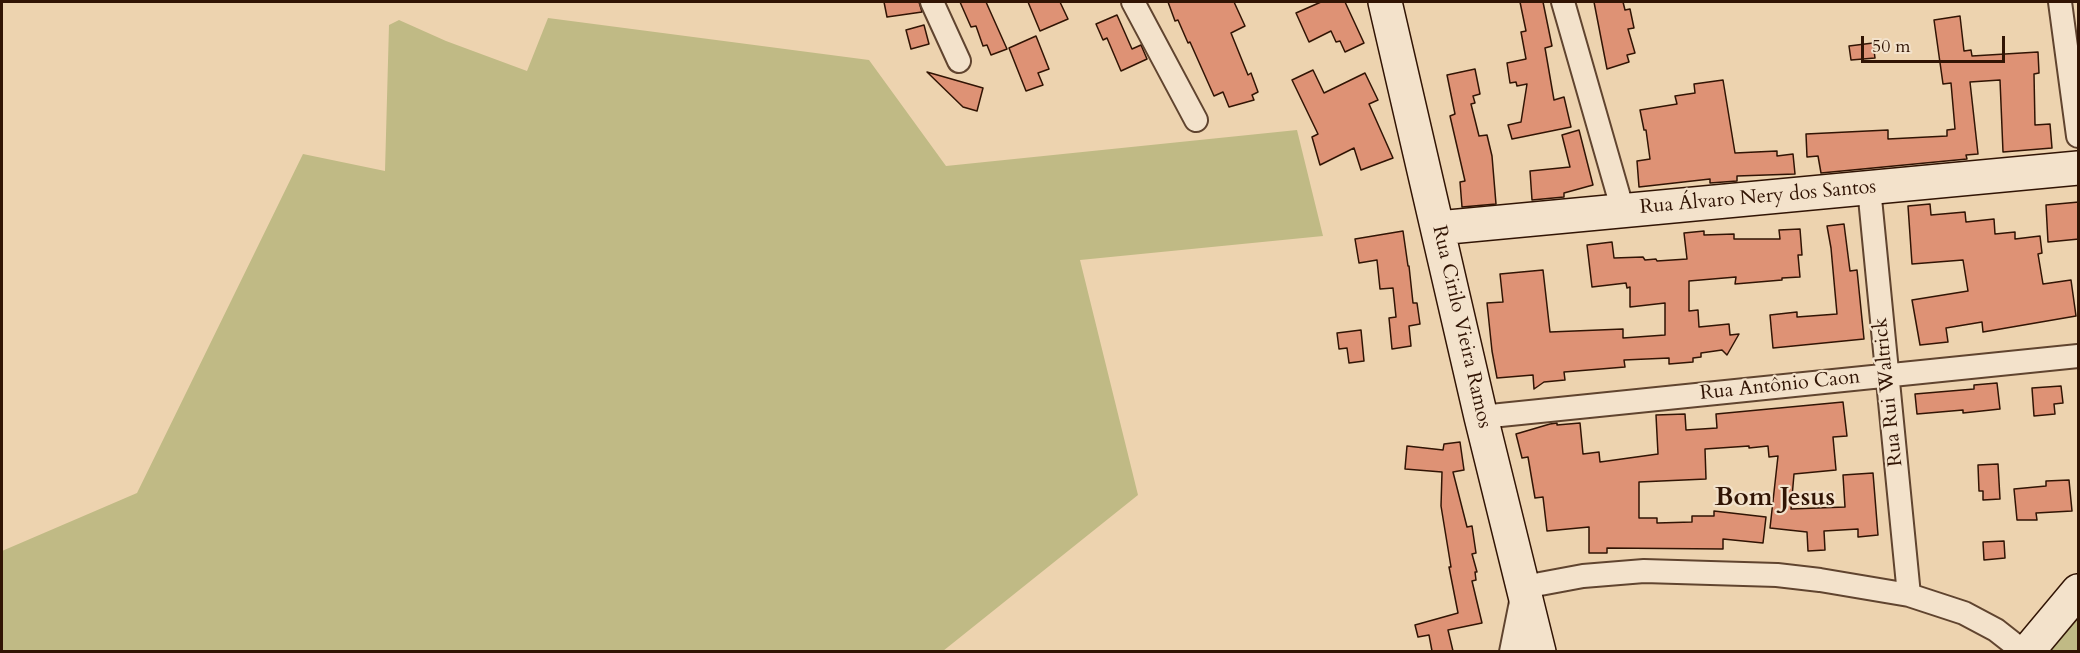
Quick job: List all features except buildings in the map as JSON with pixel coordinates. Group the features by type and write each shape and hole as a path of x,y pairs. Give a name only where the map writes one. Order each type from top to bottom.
{"main road":[{"name":"Rua Cirilo Vieira Ramos","path":"1385,2 1481,417 1539,651"},
{"name":"Rua Álvaro Nery dos Santos","path":"1438,228 2079,168"},
{"path":"2026,651 2079,591"}],"street":[{"path":"932,2 959,61"},
{"path":"1133,2 1196,120"},
{"path":"1563,2 1623,211"},
{"path":"2060,2 2079,136"},
{"name":"Rua Rui Waltrick","path":"1869,188 1909,596"},
{"name":"Rua Antônio Caon","path":"1481,417 2079,356"},
{"path":"1511,651 1524,588 1583,576 1644,571 1777,575 1909,596 1964,613 1996,630 2026,651"}],"shaded area":[{"path":"548,18 869,60 946,166 1297,130 1323,236 1080,260 1138,495 943,651 2,651 2,551 137,493 303,154 385,171 389,25 399,20 446,41 527,71"},
{"path":"2078,608 2078,651 2043,651"}],"district":[{"name":"Bom Jesus","path":"1775,499"}]}
